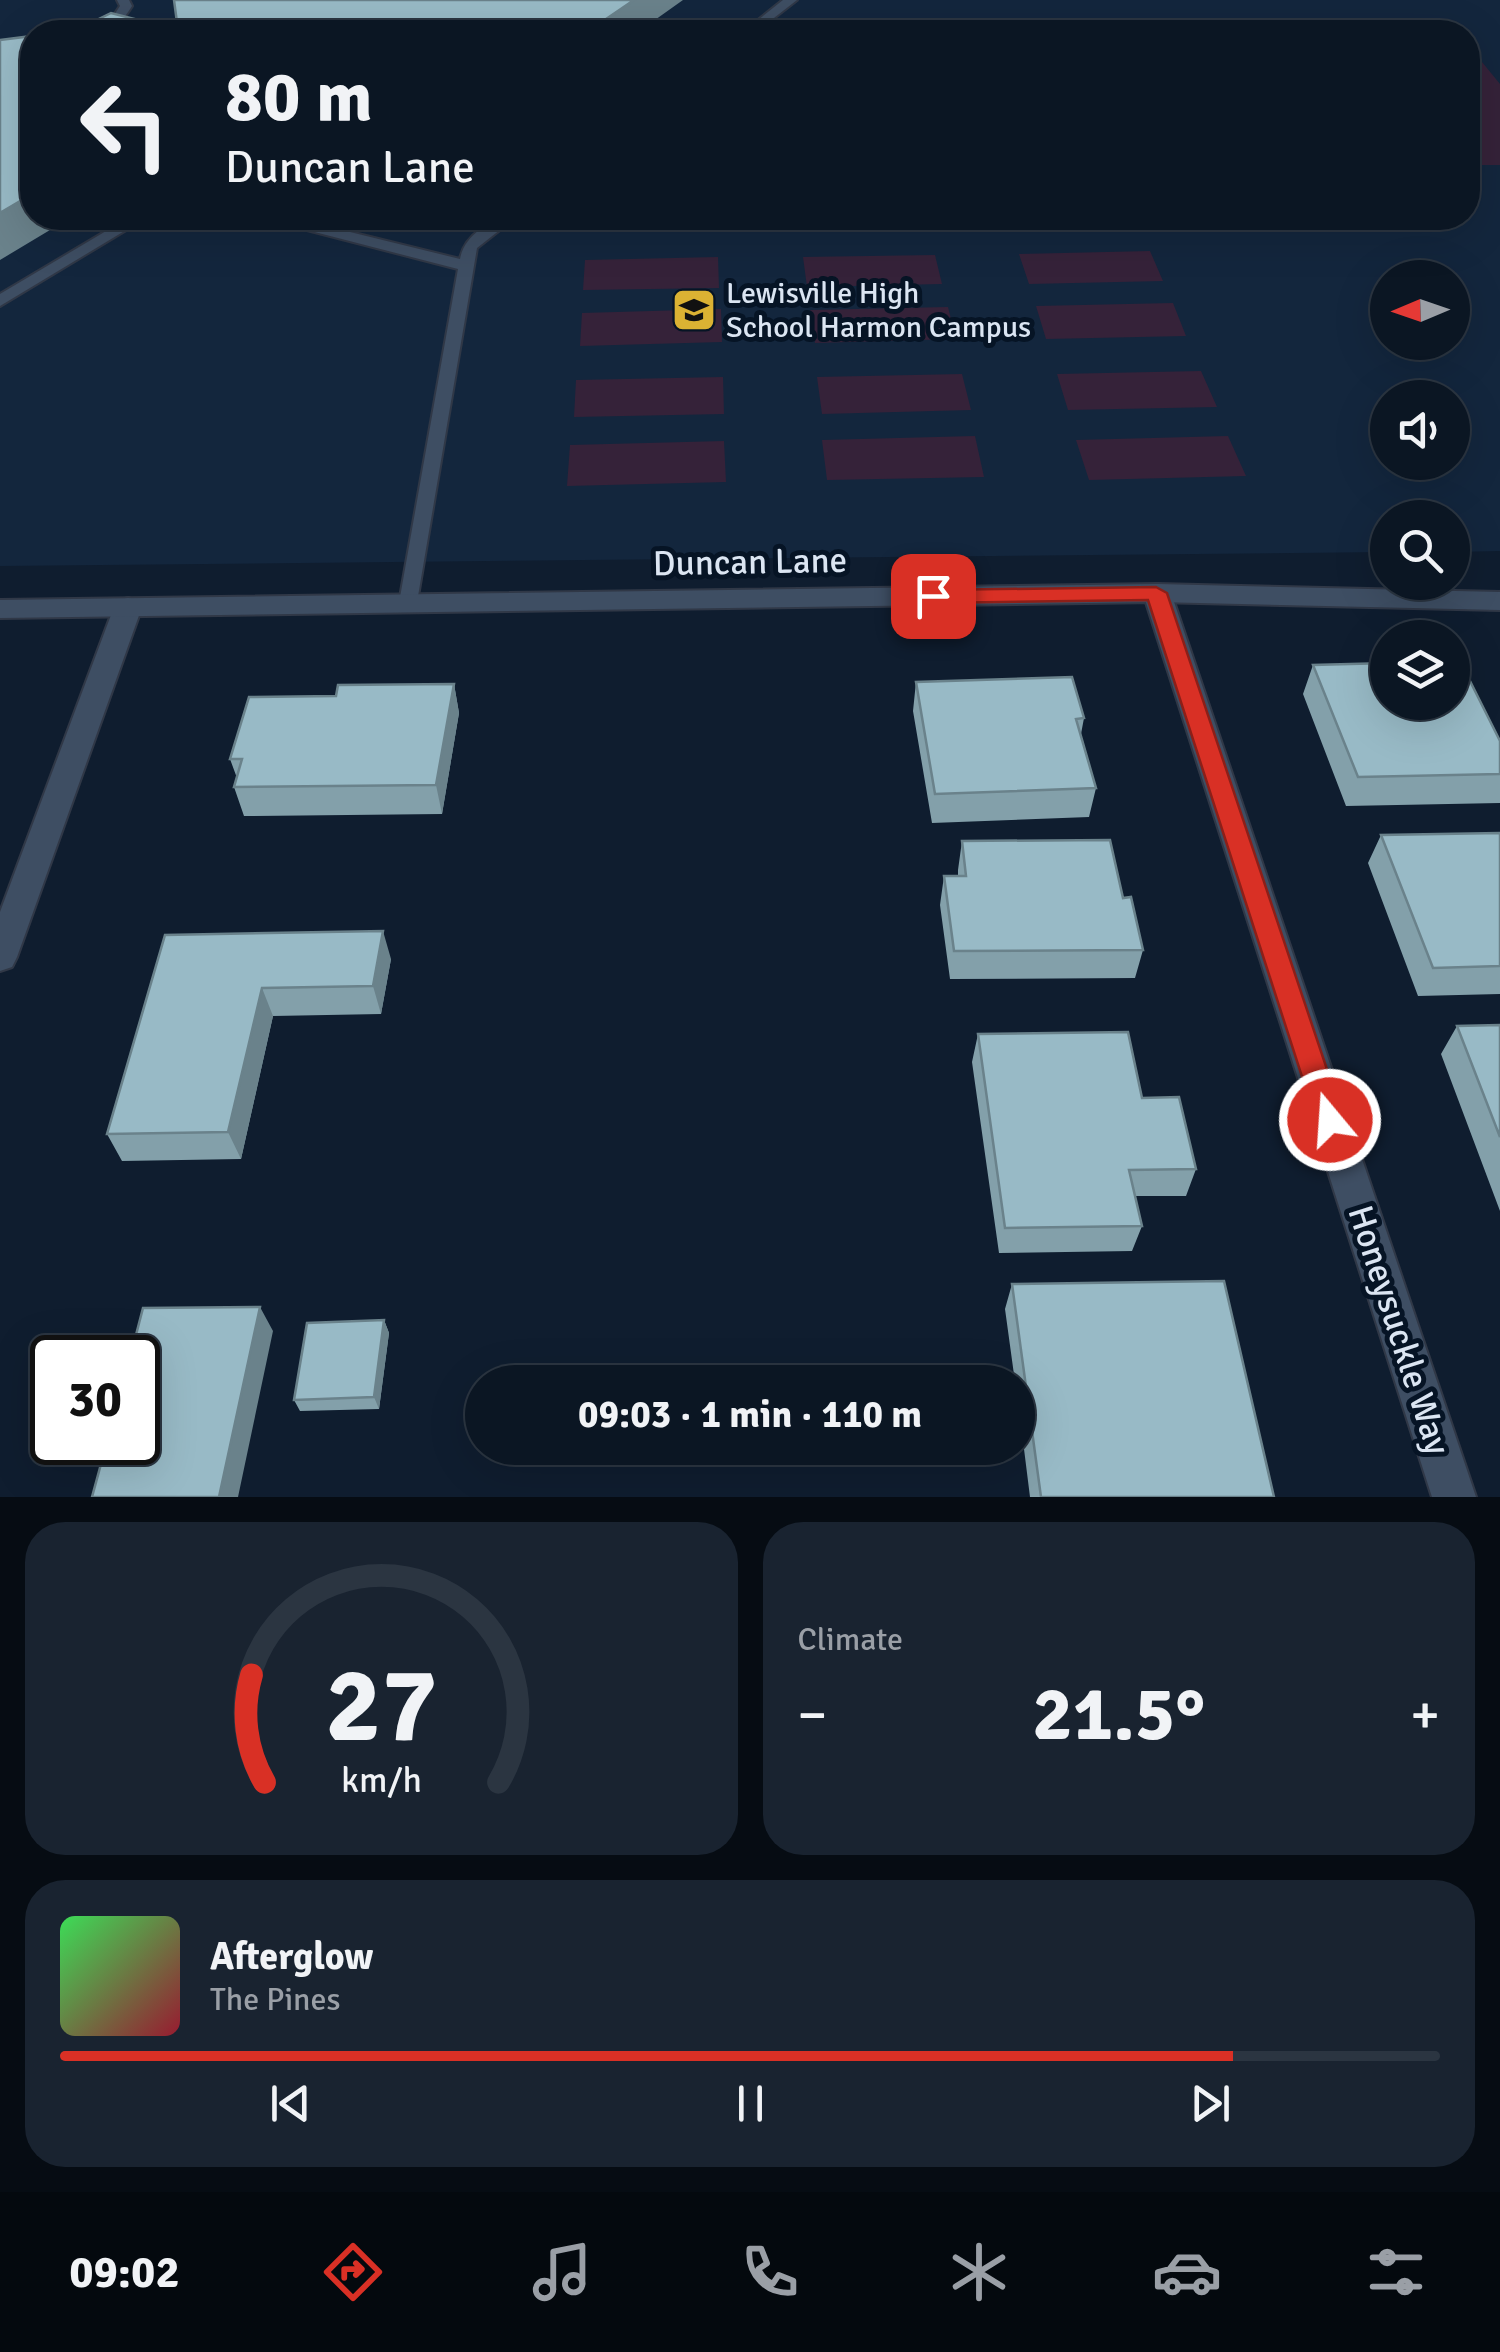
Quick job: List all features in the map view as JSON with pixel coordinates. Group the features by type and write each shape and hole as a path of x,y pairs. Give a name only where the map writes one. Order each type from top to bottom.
{"street":[{"name":"Duncan Lane","path":"0,609 1156,593 1500,601"},
{"name":"Honeysuckle Way","path":"1156,593 1454,1497"},
{"path":"0,957 128,607"}],"lane":[{"path":"765,20 791,0"},
{"path":"0,301 118,230"},
{"path":"324,230 467,266"},
{"path":"409,604 470,246 492,230"}],"shaded area":[{"name":"Lewisville High School Harmon Campus","path":"0,0 1500,0 1500,551 1470,552 1470,500 1370,500 1370,552 0,566"},
{"path":"1480,62 1500,84 1500,165 1480,165"},
{"path":"1150,251 1163,281 1029,284 1019,254"},
{"path":"935,255 942,284 807,287 803,257"},
{"path":"718,257 719,288 583,290 585,260"},
{"path":"1173,303 1186,336 1046,339 1036,306"},
{"path":"948,307 956,339 815,343 810,310"},
{"path":"721,309 722,342 580,346 582,313"},
{"path":"1201,371 1217,407 1068,410 1057,374"},
{"path":"962,374 971,410 822,414 817,377"},
{"path":"723,377 724,414 574,417 576,380"},
{"path":"975,436 984,477 827,480 822,440"},
{"path":"1228,436 1246,476 1089,480 1076,440"},
{"path":"724,441 726,482 567,486 570,445"}],"building":[{"path":"174,0 634,0 605,20 177,20"},
{"path":"111,13 139,20 97,20"},
{"path":"20,38 20,201 0,213 0,40"},
{"path":"1370,663 1370,720 1470,720 1470,681 1500,741 1500,774 1358,777 1313,665"},
{"path":"1072,677 1084,718 1076,719 1096,788 935,794 916,682"},
{"path":"454,684 436,785 234,787 242,759 230,759 249,697 336,696 338,685"},
{"path":"1500,833 1500,966 1433,968 1381,835"},
{"path":"1110,840 1123,898 1131,897 1143,950 954,951 944,876 966,876 962,841"},
{"path":"383,931 373,986 262,988 228,1132 107,1134 165,935"},
{"path":"1500,1025 1500,1137 1457,1026"},
{"path":"1128,1032 1142,1098 1179,1097 1196,1169 1129,1170 1142,1226 1005,1228 978,1034"},
{"path":"1224,1281 1274,1497 1041,1497 1035,1453 1035,1365 1023,1365 1012,1284"},
{"path":"260,1307 219,1497 92,1497 101,1465 160,1465 160,1335 136,1335 143,1308"},
{"path":"384,1320 374,1397 294,1400 307,1323"}],"place":[{"name":"Lewisville High School Harmon Campus","path":"694,310"}],"route":[{"path":"933,596 1156,593 1330,1120"}]}
